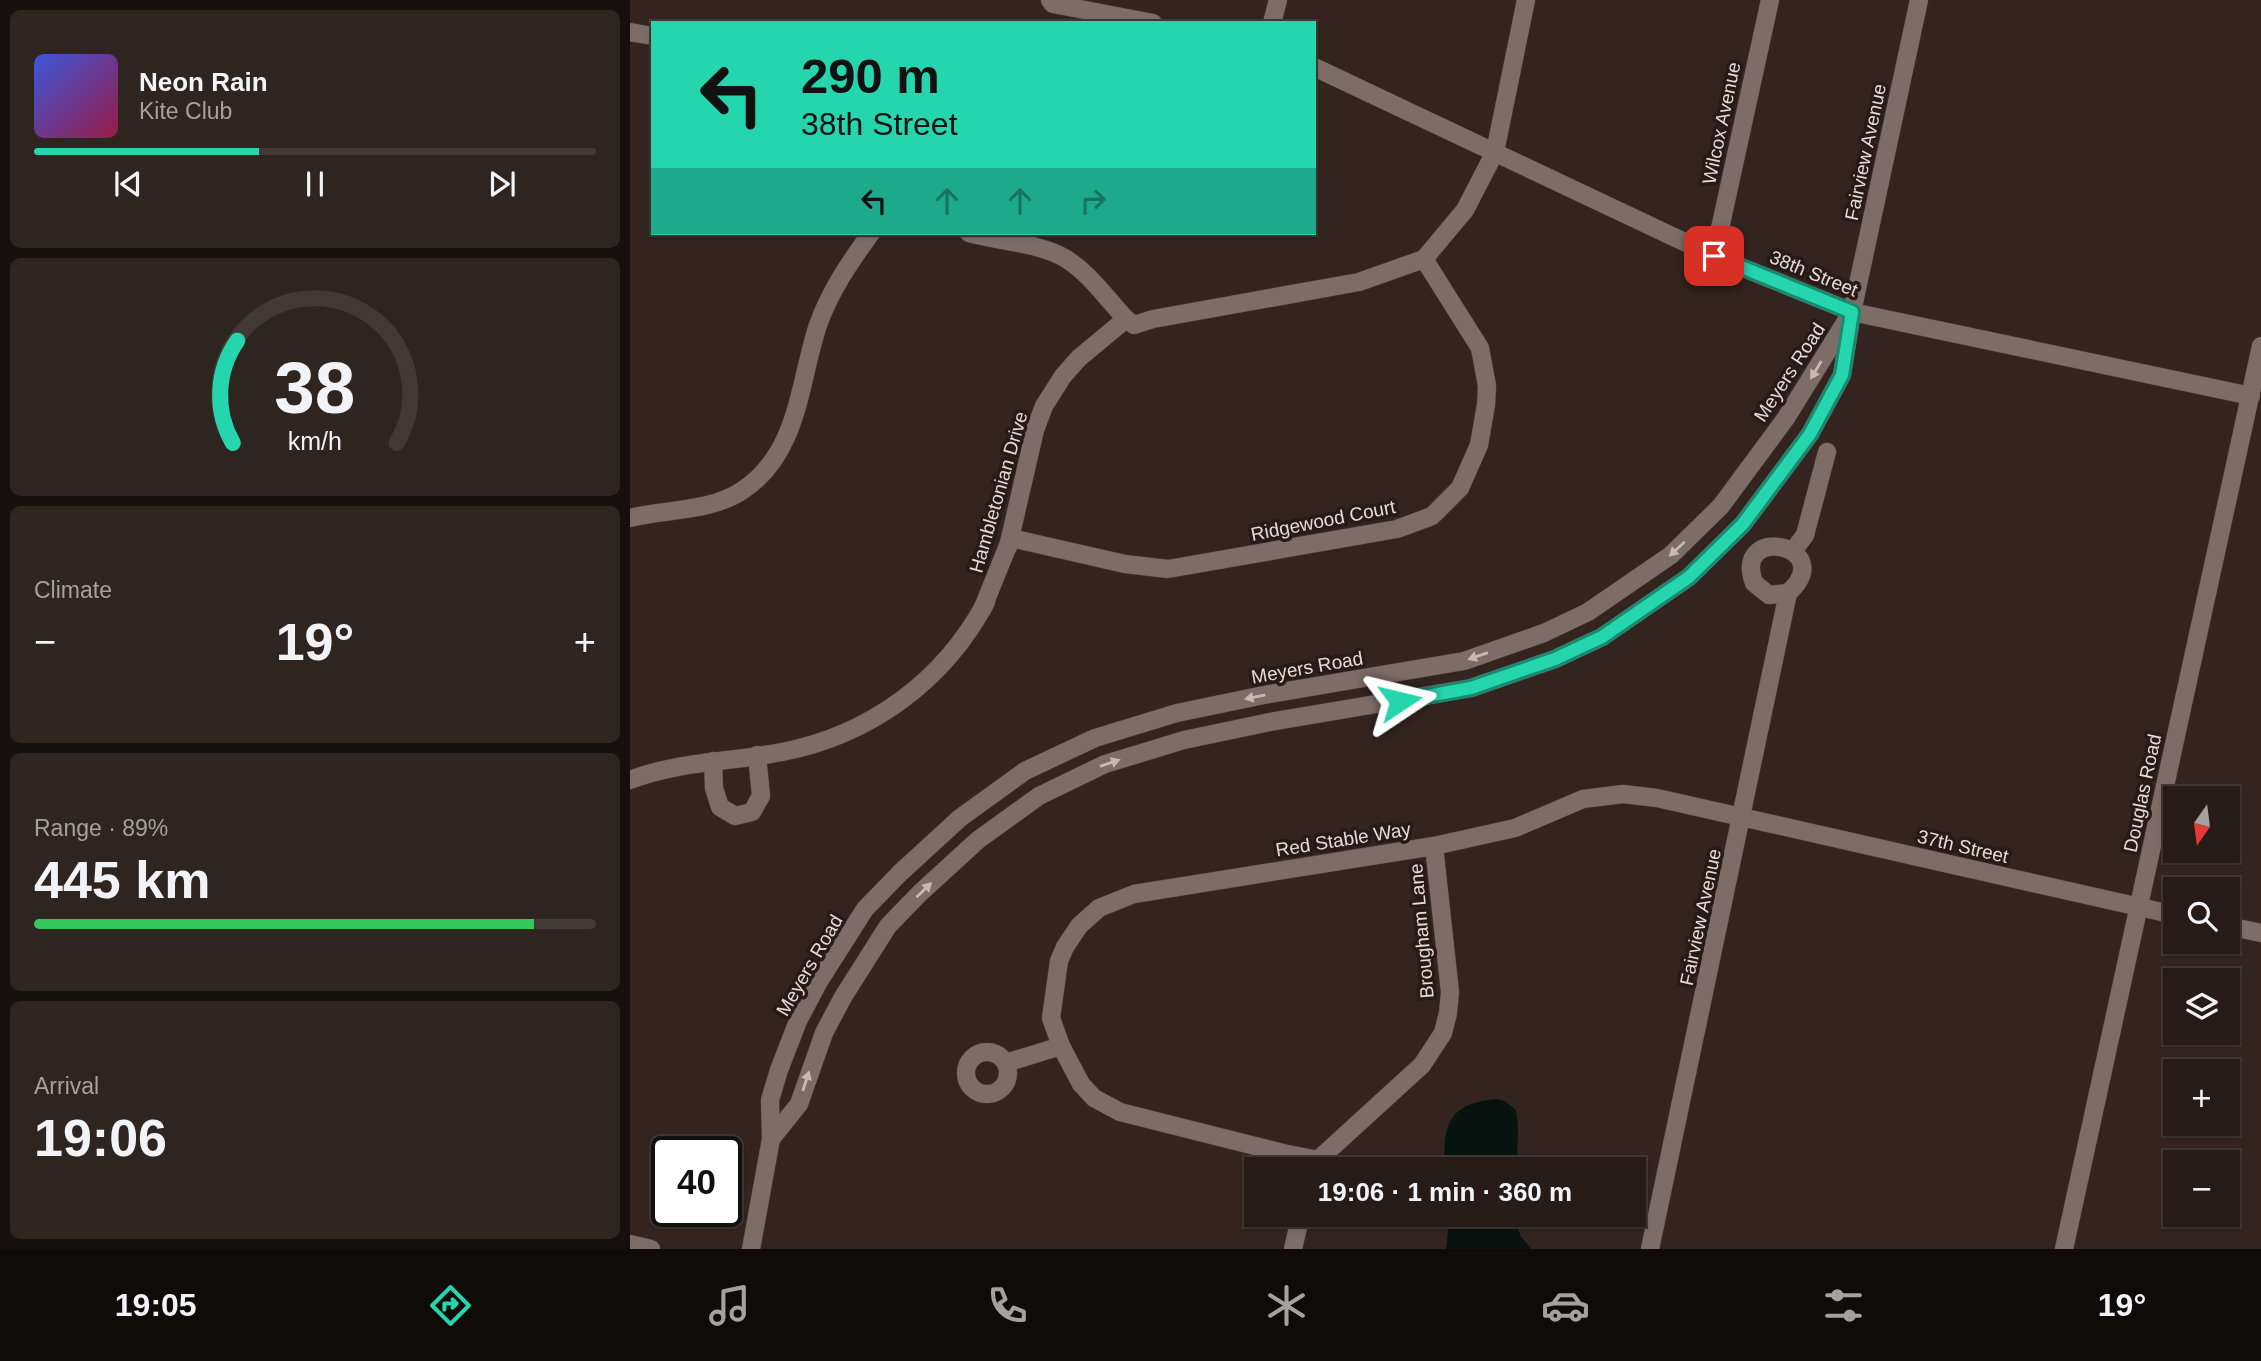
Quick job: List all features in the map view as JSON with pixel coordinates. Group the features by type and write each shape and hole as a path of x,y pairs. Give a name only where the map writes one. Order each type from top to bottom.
{"street":[{"path":"1273,21 1278,0"},
{"path":"978,235 1040,248 1058,255 1079,268 1126,319 1135,325 1153,319 1342,286 1424,259 1465,210 1494,152 1526,0"},
{"name":"Wilcox Avenue","path":"1714,256 1770,0"},
{"name":"Fairview Avenue","path":"1852,312 1919,0"},
{"path":"1051,2 1143,21"},
{"path":"630,32 651,36"},
{"name":"38th Street","path":"1316,67 1714,256 1852,312 2250,396"},
{"path":"630,518 713,503 743,491 771,464 792,425 812,345 828,301 848,265 870,235"},
{"name":"Ridgewood Court","path":"1011,538 1125,564 1168,569 1396,528 1432,516 1460,488 1471,466 1482,432 1488,386 1480,348 1424,259"},
{"name":"Meyers Road","path":"751,1249 771,1139 770,1100 799,1021 818,983 865,909 960,818 1025,771 1095,738 1177,713 1264,695 1464,661 1544,633 1588,612 1671,555 1721,506 1786,418 1852,312"},
{"name":"Meyers Road","path":"771,1139 799,1104 824,1032 888,926 978,840 1039,796 1105,764 1184,740 1471,688 1555,659 1602,637 1689,577 1743,524 1810,434 1842,375 1852,312"},
{"name":"Hambletonian Drive","path":"1011,538 1035,430 1044,406 1063,376 1079,358 1126,319"},
{"name":"Douglas Road","path":"2064,1249 2261,346"},
{"path":"1788,593 1776,596 1763,592 1754,583 1752,566 1758,553 1769,546 1785,547 1793,551 1805,535 1827,452"},
{"path":"630,779 656,770 812,745 876,719 911,693 944,662 966,635 982,610 1011,538"},
{"name":"Fairview Avenue","path":"1650,1249 1788,593 1797,585 1802,570 1793,551"},
{"path":"713,761 713,788 720,807 735,816 752,812 761,796 758,755"},
{"name":"Red Stable Way","path":"1295,1157 1120,1112 1094,1098 1081,1084 1061,1046 1051,1018 1059,961 1065,947 1079,926 1099,908 1134,894 1434,846 1503,831 1570,803 1609,795 1657,798 1742,817"},
{"name":"37th Street","path":"1742,817 2163,913"},
{"name":"Brougham Lane","path":"1324,1157 1422,1065 1443,1033 1450,992 1434,846"},
{"path":"2240,929 2261,933"},
{"path":"1006,1063 1061,1046"},
{"path":"1293,1249 1298,1227"},
{"path":"630,1244 651,1249"}],"shaded area":[{"path":"1481,1101 1505,1101 1516,1110 1517,1157 1444,1157 1447,1128 1452,1119 1468,1105"},
{"path":"1449,1227 1518,1227 1520,1235 1531,1249 1446,1249"}],"route":[{"path":"1400,701 1471,688 1555,659 1602,637 1689,577 1743,524 1810,434 1842,375 1852,312 1714,256"}]}
